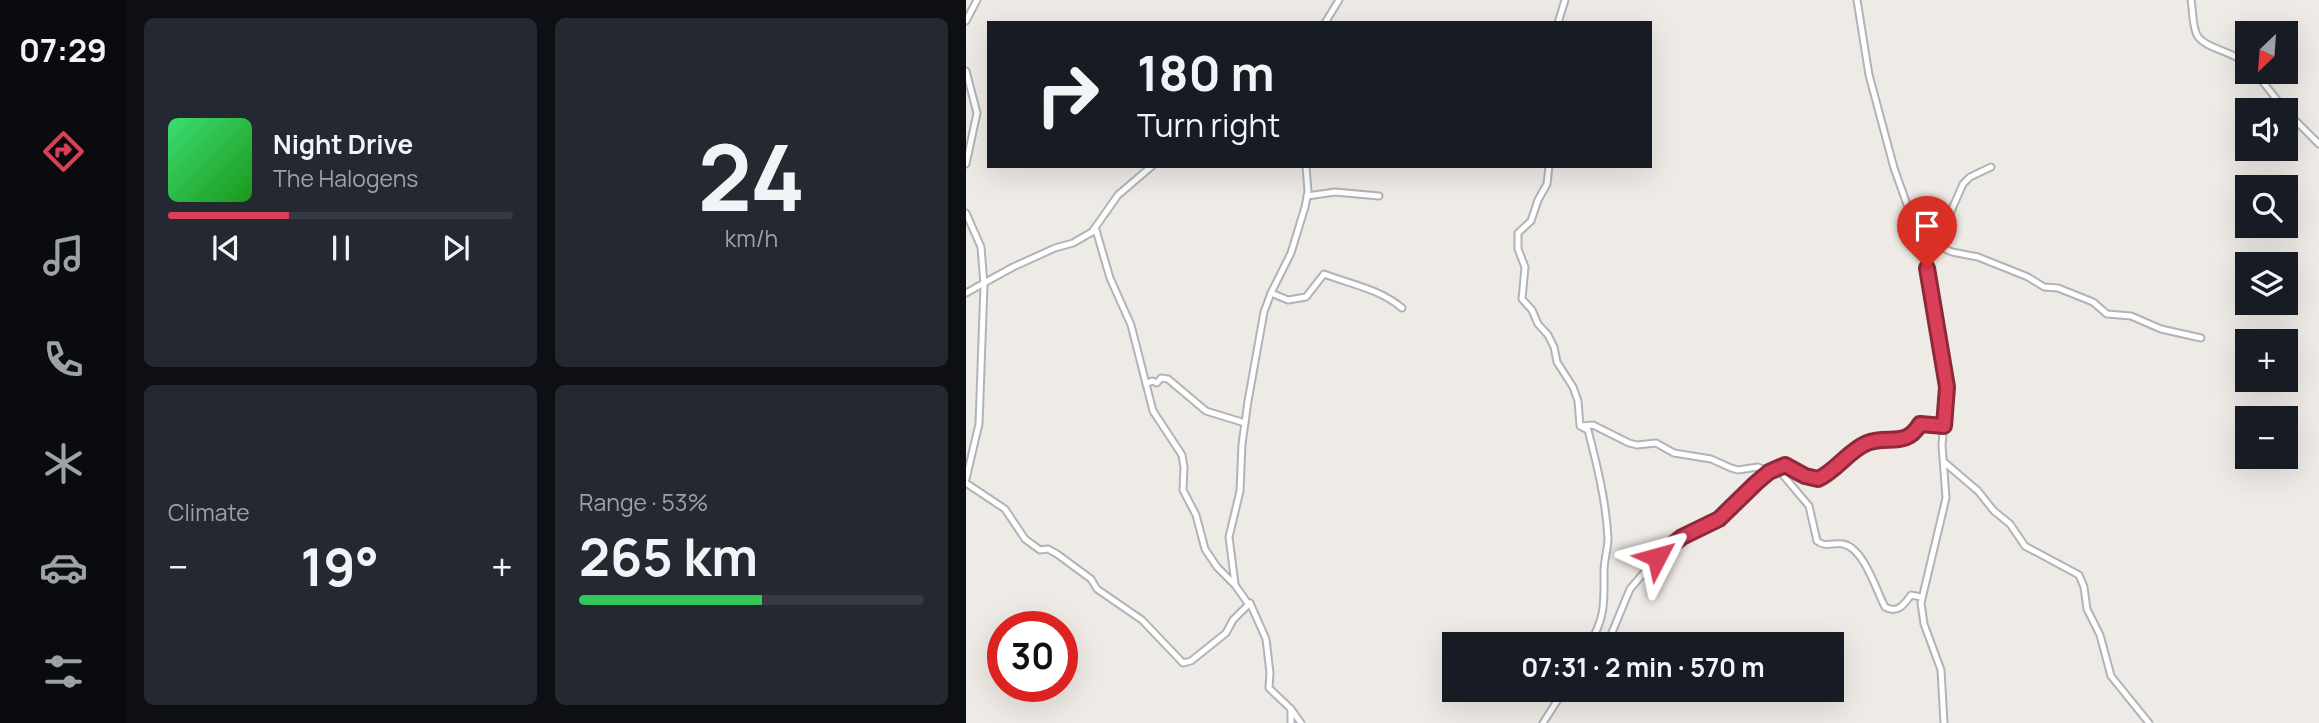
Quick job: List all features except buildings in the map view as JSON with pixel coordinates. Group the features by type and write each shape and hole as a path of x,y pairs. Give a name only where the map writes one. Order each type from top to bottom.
{"street":[{"path":"966,21 977,0"},
{"path":"1326,21 1339,0"},
{"path":"1559,21 1565,0"},
{"path":"1857,0 1867,67 1894,168 1920,241 1933,296 1947,387 1944,426 1947,490 1945,507 1921,597 1924,624 1941,670 1944,723"},
{"path":"2191,0 2196,33 2200,38 2235,55"},
{"path":"966,71 977,113 966,164"},
{"path":"2264,84 2276,98"},
{"path":"2298,123 2319,144"},
{"path":"1938,241 1963,184 1970,177 1991,167"},
{"path":"1092,232 1118,195 1150,168"},
{"path":"1235,585 1229,537 1240,491 1245,424 1260,334 1271,293 1291,253 1307,196 1306,168"},
{"path":"1549,168 1547,184 1531,221 1518,233 1518,249 1525,267 1522,299 1548,335 1557,362 1573,387 1578,401 1580,426"},
{"path":"1307,196 1335,192 1379,196"},
{"path":"966,213 981,247 984,285 979,424 966,481 1005,509 1025,539 1040,550 1048,549 1057,554 1091,579 1097,589 1131,611 1183,663 1191,661 1226,633 1233,620 1250,603"},
{"path":"966,293 1013,267 1073,243 1096,230 1102,255 1131,325 1156,416 1182,455 1183,490 1196,515 1208,556 1250,603 1268,643 1269,688 1301,723"},
{"path":"1920,241 1938,241"},
{"path":"1938,241 1943,248 1952,252 1978,257 2028,276 2039,285 2058,288 2093,302 2106,314 2131,316 2161,329 2201,338"},
{"path":"1271,293 1288,300 1306,297 1315,288 1322,274 1351,282 1390,299 1402,308"},
{"path":"1146,384 1152,381 1157,383 1161,378 1168,379 1206,411 1245,424"},
{"path":"1612,632 1626,596 1651,564 1682,537 1719,519 1769,472 1788,464 1805,476 1818,479 1867,443 1900,440 1915,432 1920,424 1944,426"},
{"path":"1580,426 1593,425 1629,443 1656,443 1674,453 1711,459 1738,470 1758,467 1769,472"},
{"path":"1580,426 1588,430 1598,469 1608,540 1604,566 1606,596 1596,632"},
{"path":"1944,462 1956,469 1983,496 1994,511 2010,524 2025,546 2079,575 2087,608 2100,635 2111,676 2149,723"},
{"path":"1778,469 1809,506 1817,541 1826,545 1847,545 1855,550 1871,575 1885,607 1901,608 1911,595 1921,597"},
{"path":"1544,723 1557,702"},
{"path":"1290,723 1291,709"}],"route":[{"path":"1657,557 1682,537 1724,516 1769,472 1788,464 1805,476 1818,479 1867,443 1900,440 1915,432 1920,424 1944,426 1947,387 1927,268"}]}
